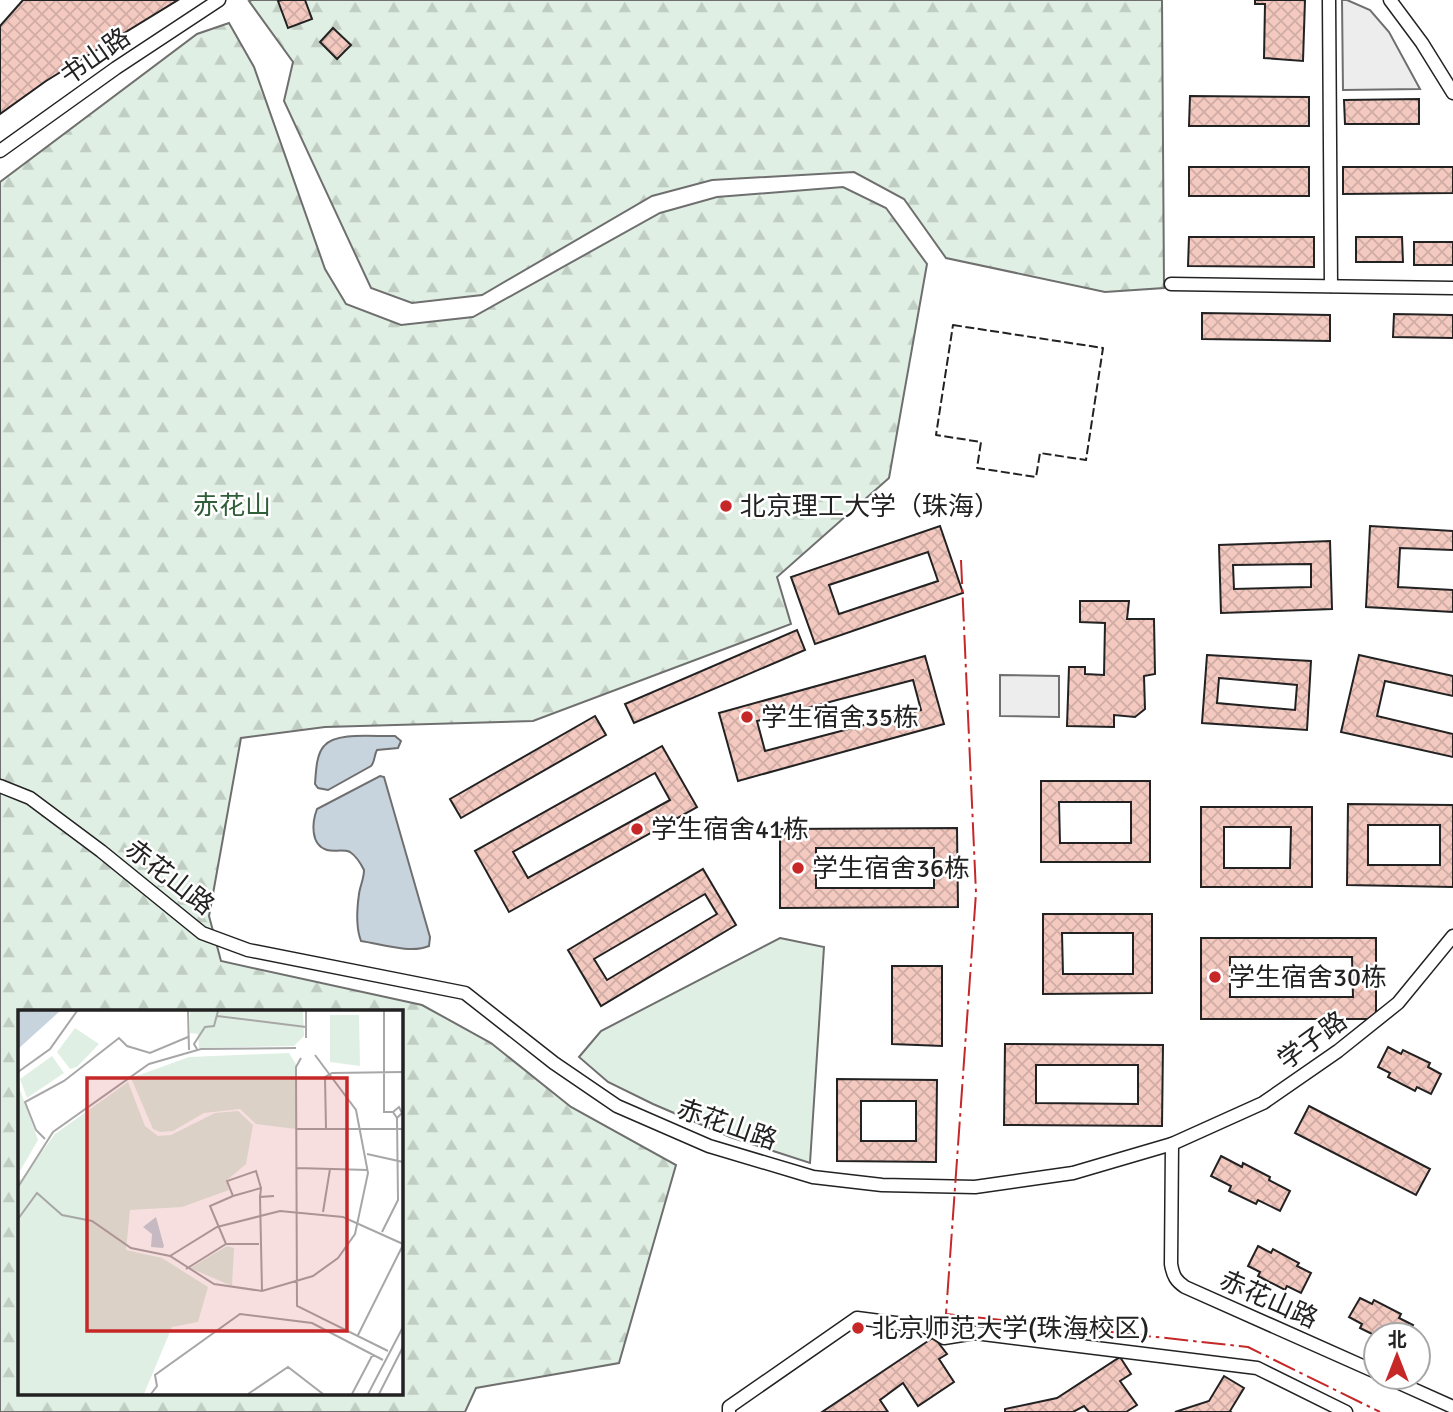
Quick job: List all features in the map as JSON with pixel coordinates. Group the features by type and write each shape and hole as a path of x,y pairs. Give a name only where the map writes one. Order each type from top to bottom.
{"street":[{"name":"书山路","path":"0,151 116,68 219,0"},
{"path":"1329,0 1332,286"},
{"path":"1390,0 1422,43 1453,93"},
{"path":"1171,284 1453,288"},
{"name":"赤花山路","path":"0,786 30,798 101,851 202,933 248,950 466,993 554,1063 617,1106 709,1146 813,1177 882,1185 975,1187 1073,1173 1172,1144 1171,1264 1177,1281 1185,1287 1362,1366"},
{"name":"学子路","path":"1172,1144 1264,1103 1338,1051 1398,1003 1453,936"},
{"path":"729,1412 729,1407 857,1318 926,1327 944,1338 975,1333 1257,1368 1346,1412"},
{"path":"1417,1391 1453,1407"}],"green space":[{"path":"1162,0 1164,288 1105,292 946,258 904,199 854,172 712,180 652,196 482,295 412,303 371,288 284,101 293,62 249,1"},
{"name":"赤花山","path":"229,23 254,67 325,269 346,304 401,325 473,317 660,213 717,197 843,187 886,208 927,264 889,478 777,577 791,624 533,721 325,727 241,738 209,916 221,961 422,1005 491,1043 571,1107 676,1165 619,1363 476,1388 465,1412 0,1412 0,182 197,34"},
{"path":"780,938 824,947 810,1163 730,1137 653,1104 608,1082 579,1057 601,1031"}],"shaded area":[{"path":"1342,0 1370,10 1389,32 1420,89 1343,90"},
{"path":"1000,675 1059,676 1059,717 1000,716"},
{"path":"357,736 395,736 401,741 398,748 377,750 371,766 328,790 318,788 315,784 319,754 330,741"},
{"path":"380,776 384,777 430,937 429,946 422,948 405,949 361,941 357,912 364,870 350,852 327,850 321,847 315,838 313,826 317,809"}],"building":[{"path":"23,0 178,0 46,81 0,114 0,26"},
{"path":"305,0 312,19 288,28 278,1"},
{"path":"1255,0 1305,0 1303,61 1264,58 1265,4 1255,4"},
{"path":"333,28 351,45 337,59 320,42"},
{"path":"1190,96 1309,97 1309,126 1189,126"},
{"path":"1419,99 1419,124 1345,124 1344,100"},
{"path":"1189,167 1309,167 1309,196 1189,196"},
{"path":"1343,167 1453,167 1453,193 1343,194"},
{"path":"1189,237 1314,237 1314,267 1188,266"},
{"path":"1356,237 1402,237 1403,262 1356,262"},
{"path":"1414,242 1453,242 1453,265 1414,265"},
{"path":"1202,313 1330,315 1330,341 1202,339"},
{"path":"1394,314 1453,315 1453,338 1393,337"},
{"path":"940,526 963,593 815,644 791,577","holes":["928,552 938,581 839,614 829,585"]},
{"path":"1370,526 1453,531 1453,550 1400,548 1398,587 1453,590 1453,612 1366,607"},
{"path":"1330,541 1332,609 1221,613 1219,545","holes":["1311,564 1311,587 1234,589 1233,565"]},
{"path":"1080,601 1129,601 1127,619 1154,619 1155,674 1144,676 1145,709 1135,717 1114,715 1114,727 1067,726 1069,667 1085,667 1085,674 1104,675 1105,623 1080,622"},
{"path":"797,630 805,650 634,723 625,704"},
{"path":"1207,655 1311,661 1307,730 1202,723","holes":["1219,678 1297,685 1295,710 1217,703"]},
{"path":"1359,655 1453,676 1453,696 1385,681 1377,716 1453,734 1453,757 1341,732"},
{"name":"学生宿舍35栋","path":"925,656 944,724 738,781 719,713","holes":["913,680 921,710 765,751 757,721"]},
{"path":"595,716 606,735 461,818 450,799"},
{"name":"学生宿舍41栋","path":"662,746 697,807 509,912 475,851","holes":["655,773 670,800 528,878 513,852"]},
{"path":"1041,781 1150,781 1150,862 1041,862","holes":["1059,802 1131,802 1131,843 1060,843"]},
{"path":"1348,804 1453,805 1453,887 1347,885","holes":["1368,825 1440,825 1440,865 1368,865"]},
{"path":"1201,807 1312,807 1312,887 1201,887","holes":["1224,827 1291,827 1290,868 1224,868"]},
{"name":"学生宿舍36栋","path":"957,828 958,907 780,908 780,829","holes":["816,848 934,848 934,888 816,888"]},
{"path":"703,869 736,925 601,1006 568,950","holes":["705,894 717,914 607,980 594,959"]},
{"path":"1043,914 1152,914 1152,993 1043,994","holes":["1062,933 1133,933 1133,974 1063,974"]},
{"name":"学生宿舍30栋","path":"1201,938 1376,938 1376,1019 1201,1019","holes":["1230,957 1352,957 1353,997 1230,997"]},
{"path":"892,966 942,966 942,1046 892,1044"},
{"path":"1005,1044 1163,1045 1162,1126 1004,1125","holes":["1036,1065 1138,1065 1138,1104 1036,1103"]},
{"path":"1388,1047 1401,1054 1403,1050 1430,1063 1428,1067 1441,1074 1431,1094 1417,1087 1415,1091 1388,1077 1390,1073 1378,1067"},
{"path":"837,1079 937,1080 936,1162 837,1161","holes":["861,1101 916,1101 916,1141 861,1141"]},
{"path":"1309,1106 1430,1169 1416,1195 1295,1133"},
{"path":"1221,1156 1242,1167 1243,1163 1290,1191 1280,1211 1258,1200 1256,1204 1229,1191 1231,1186 1211,1176"},
{"path":"1258,1246 1271,1253 1273,1249 1311,1273 1301,1293 1287,1286 1285,1290 1258,1276 1260,1272 1248,1266"},
{"path":"1360,1298 1372,1304 1374,1300 1401,1314 1399,1318 1405,1321 1362,1321 1362,1324 1349,1317"},
{"path":"934,1337 947,1354 939,1359 954,1382 918,1406 903,1383 880,1400 888,1412 822,1412"},
{"path":"1120,1357 1131,1374 1120,1381 1137,1405 1126,1412 1089,1412 1084,1406 1073,1412 1005,1412 1005,1409 1057,1398"},
{"path":"1224,1376 1244,1388 1231,1412 1175,1412 1209,1401"}],"fence":[{"path":"953,325 1103,348 1086,460 1040,453 1036,477 977,468 981,442 936,435 953,325"}],"power":[{"path":"961,560 976,893 946,1314 1248,1347 1380,1412"}],"place":[{"name":"北京理工大学（珠海）","path":"726,506"},
{"name":"学生宿舍35栋","path":"747,717"},
{"name":"学生宿舍41栋","path":"637,829"},
{"name":"学生宿舍36栋","path":"798,868"},
{"name":"学生宿舍30栋","path":"1215,977"},
{"name":"北京师范大学(珠海校区)","path":"858,1328"}]}
